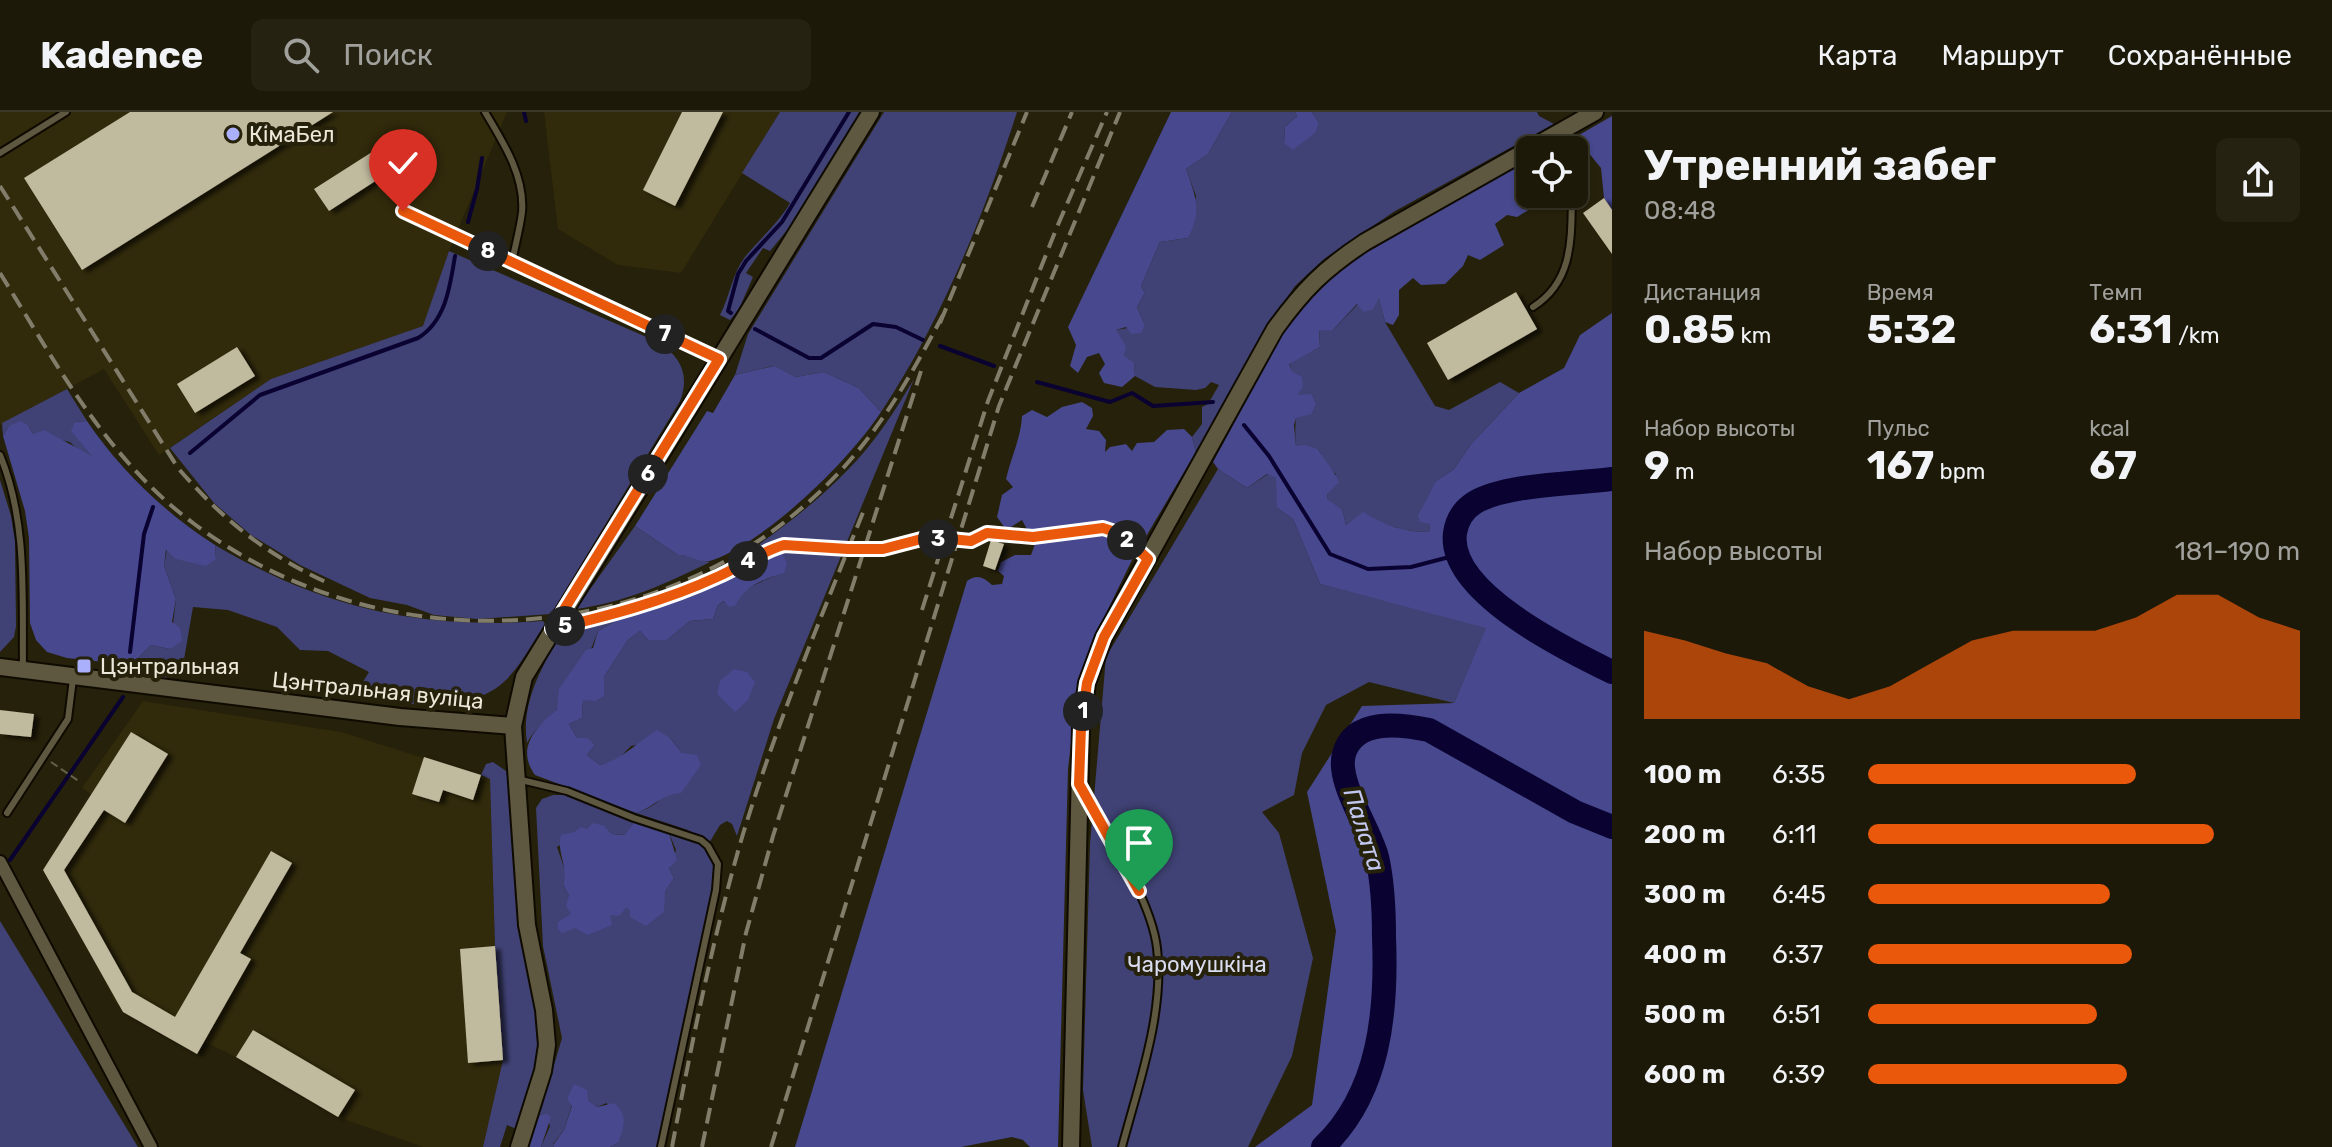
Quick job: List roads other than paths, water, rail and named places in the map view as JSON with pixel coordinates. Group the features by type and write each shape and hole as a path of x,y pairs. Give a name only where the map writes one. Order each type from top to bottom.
{"street":[{"path":"519,1147 543,1071 547,1045 544,1010 527,925 513,726 524,677 871,112"},
{"path":"1566,136 1595,112"},
{"path":"1071,1147 1081,727 1087,683 1104,637 1275,329 1302,292 1331,264 1365,242 1516,164"},
{"name":"Цэнтральная вуліца","path":"0,667 400,717 513,726"},
{"path":"0,862 151,1147"}],"lane":[{"path":"0,153 66,112"},
{"path":"485,112 514,165 520,186 522,210 512,262"},
{"path":"1533,307 1555,290 1562,277 1568,258 1571,208"},
{"path":"403,211 719,359"},
{"path":"0,455 18,514 21,540 23,670"},
{"path":"7,813 68,719 74,676"},
{"path":"517,779 567,791 634,818 686,834 701,840 714,855 719,874 661,1147"},
{"path":"1079,784 1139,891 1157,946 1158,1003 1122,1147"}],"waterway":[{"path":"524,112 526,121"},
{"path":"731,313 728,311 738,274 782,222 849,112"},
{"path":"468,222 482,158"},
{"path":"190,453 260,395 418,338 441,312 455,256"},
{"path":"755,329 809,358 821,358 873,324 896,327 923,340"},
{"path":"940,346 994,366"},
{"path":"1037,382 1110,402 1132,393 1153,406 1213,402"},
{"path":"1244,425 1269,456 1330,554 1368,569 1411,567 1457,555"},
{"name":"Палата","path":"1612,479 1522,488 1487,497 1464,512 1455,533 1458,555 1470,577 1489,597 1540,634 1612,672"},
{"path":"130,652 144,534 153,507"},
{"path":"10,860 123,697"},
{"name":"Палата","path":"1323,1147 1342,1126 1368,1076 1376,1050 1384,993 1381,877 1377,857 1345,778 1344,754 1349,742 1357,734 1379,726 1429,730 1575,812 1612,827"}],"railway":[{"path":"940,323 1027,112"},
{"path":"1032,207 1072,112"},
{"path":"922,610 988,401 1057,227 1107,112"},
{"path":"771,1147 999,406 1120,112"},
{"path":"0,186 178,468 246,534 284,560 328,583"},
{"path":"0,273 63,375 108,439 162,497 193,523 264,567 340,598 420,616 502,621 583,612 662,590 736,555 804,506 848,463 899,393 943,315"},
{"path":"702,1147 746,933 773,836 921,371"},
{"path":"672,1147 695,1029 743,834 785,711 864,510"}],"place":[{"name":"КімаБел","path":"233,134"},
{"name":"Цэнтральная","path":"84,666"}],"park label":[{"name":"Чаромушкіна","path":"1197,964"}]}
